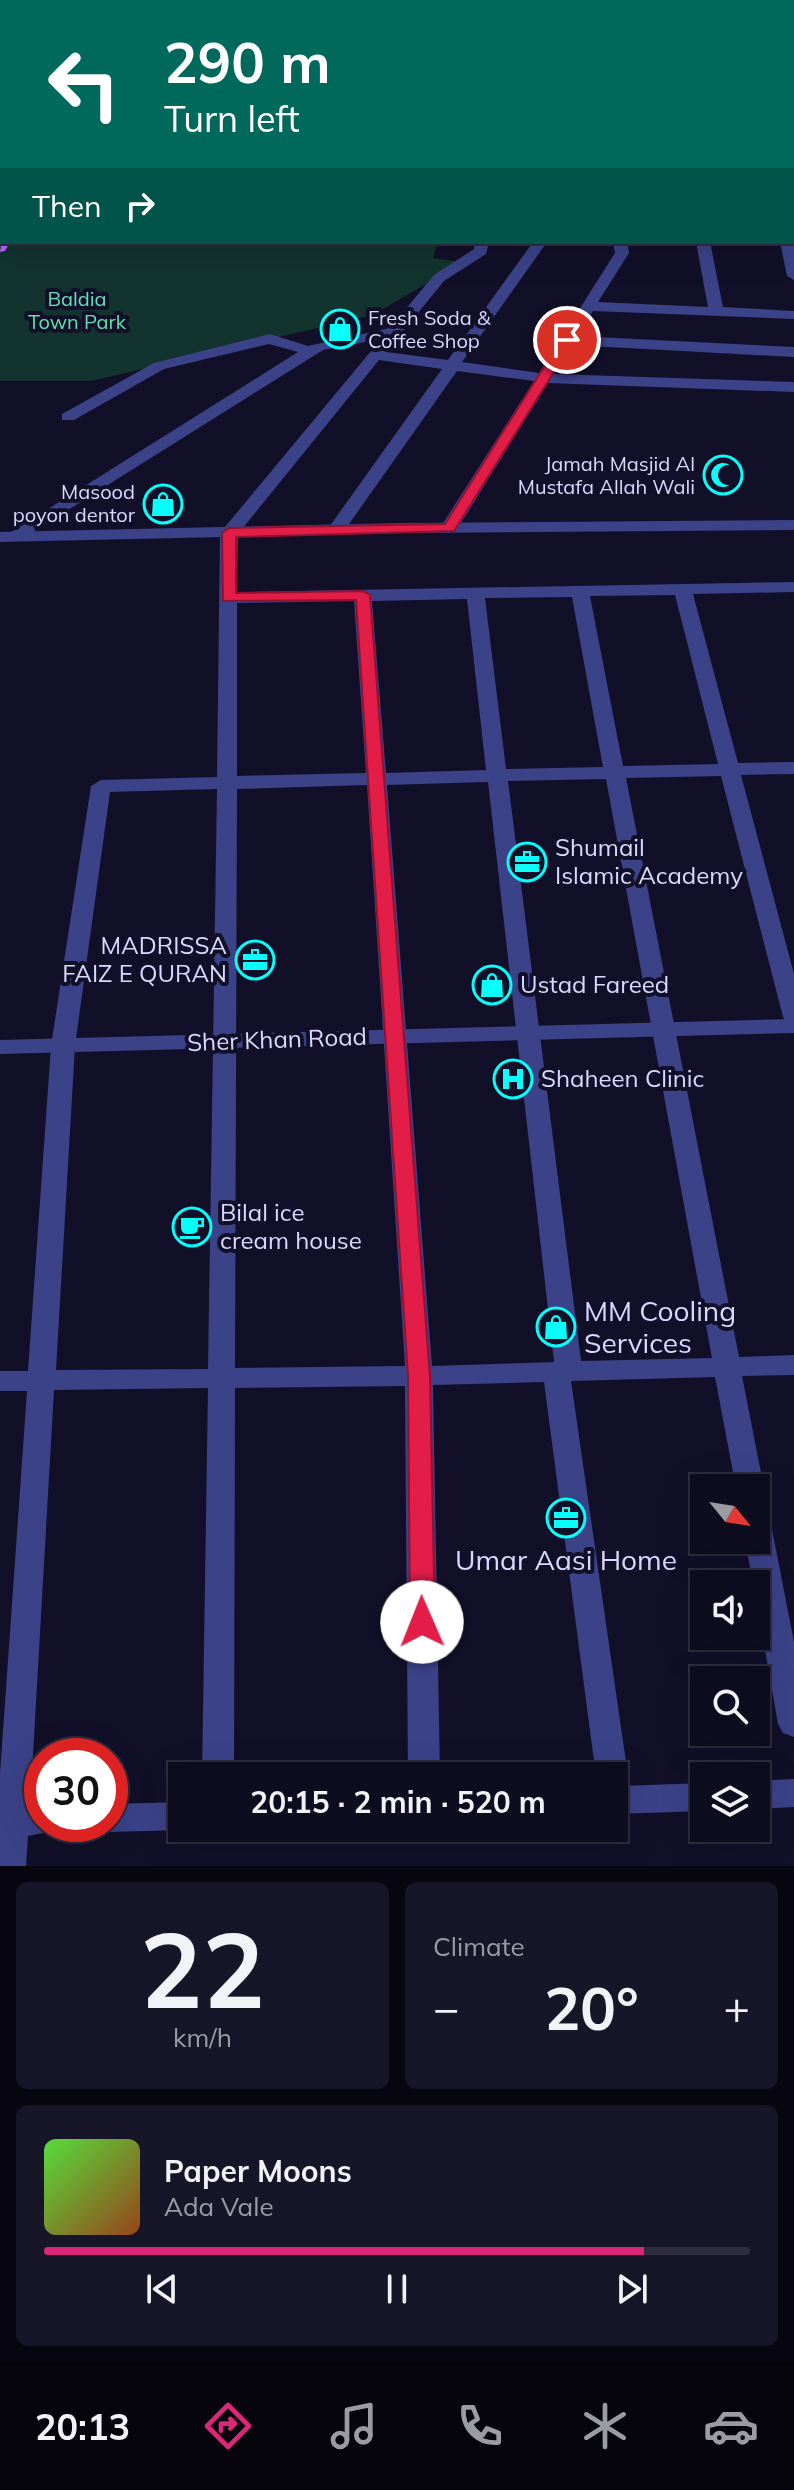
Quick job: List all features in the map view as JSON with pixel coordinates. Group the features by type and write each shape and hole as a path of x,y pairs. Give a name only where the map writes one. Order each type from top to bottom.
{"street":[{"path":"218,1762 229,533 439,278 481,251 482,244"},
{"path":"336,530 539,244"},
{"path":"449,528 622,253 620,244"},
{"path":"703,244 716,311"},
{"path":"787,244 794,276"},
{"path":"589,306 794,315"},
{"path":"7,536 318,346 394,332"},
{"path":"68,417 159,366 270,339 310,351"},
{"path":"567,340 794,352"},
{"path":"375,355 544,378 794,387"},
{"path":"7,536 794,525"},
{"path":"228,598 794,587"},
{"path":"683,589 794,1017"},
{"path":"580,591 747,1474"},
{"path":"475,593 610,1762"},
{"path":"363,595 419,1376 424,1762"},
{"path":"30,1738 41,1381 63,1046 101,786 794,768"},
{"name":"Sher Khan Road","path":"0,1047 794,1026"},
{"path":"0,1381 419,1376 794,1365"},
{"path":"762,1554 794,1724"},
{"path":"628,1793 690,1796"},
{"path":"770,1794 794,1793"},
{"path":"128,1818 168,1816"},
{"path":"10,1866 24,1831"}],"green space":[{"name":"Baldia Town Park","path":"2,244 437,244 433,258 463,262 373,315 91,381 0,381"}],"place":[{"name":"Fresh Soda & Coffee Shop","path":"340,329"},
{"name":"Jamah Masjid Al Mustafa Allah Wali","path":"723,475"},
{"name":"Masood poyon dentor","path":"163,504"},
{"name":"Shumail Islamic Academy","path":"527,862"},
{"name":"MADRISSA FAIZ E QURAN","path":"255,960"},
{"name":"Ustad Fareed","path":"492,985"},
{"name":"Shaheen Clinic","path":"513,1079"},
{"name":"Bilal ice cream house","path":"192,1227"},
{"name":"MM Cooling Services","path":"556,1327"},
{"name":"Umar Aasi Home","path":"566,1518"}],"route":[{"path":"422,1622 419,1376 363,595 228,598 229,533 449,528 567,340"}]}
